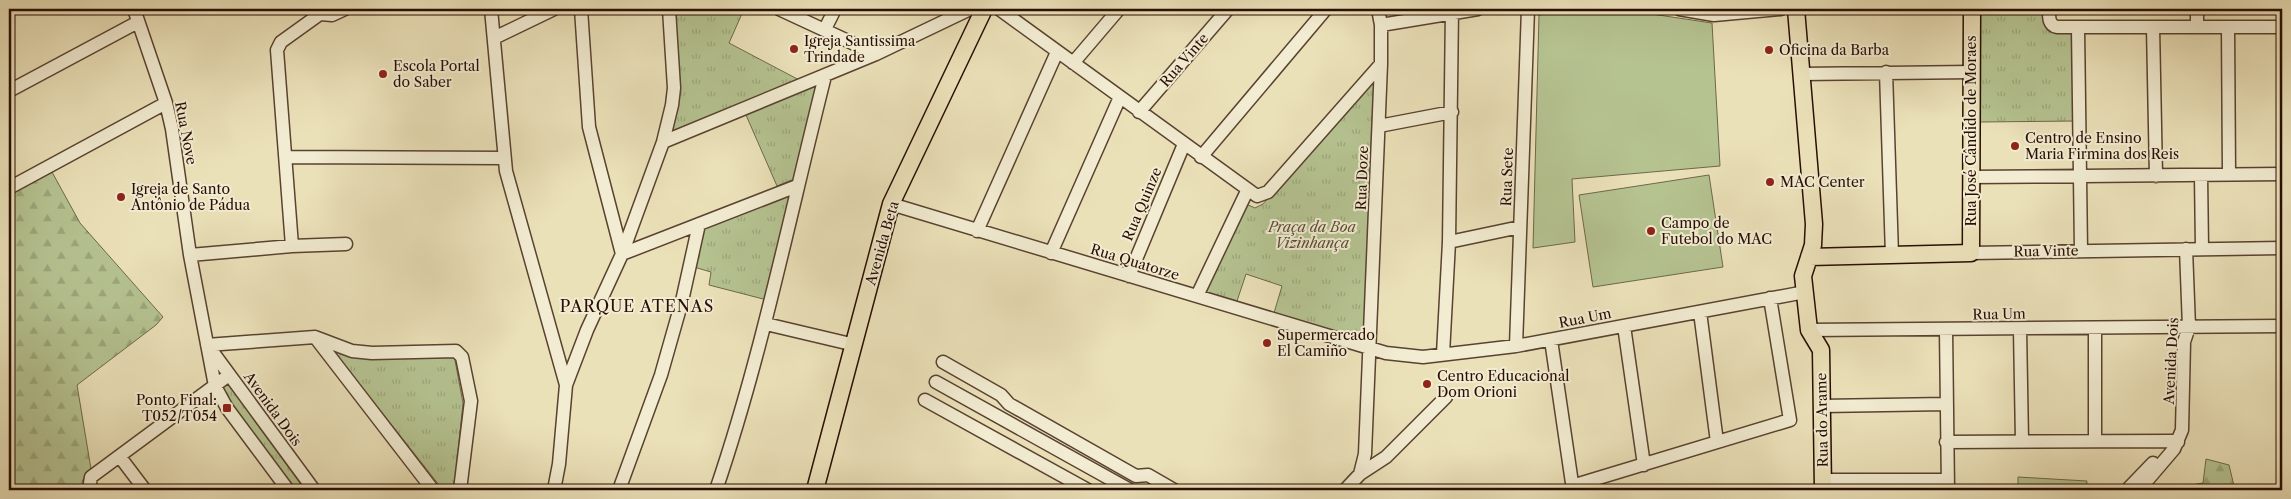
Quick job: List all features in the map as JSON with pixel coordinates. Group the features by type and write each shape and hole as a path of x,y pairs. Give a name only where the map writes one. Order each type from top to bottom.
{"main road":[{"name":"Avenida Beta","path":"815,490 891,204 984,9"},
{"path":"1796,9 1814,224 1813,245 1804,272 1805,292 1815,330"},
{"name":"Rua José Cândido de Moraes","path":"1971,253 1972,9"},
{"name":"Rua Vinte","path":"1809,257 1971,253"},
{"name":"Rua do Arame","path":"1815,330 1821,350 1823,485"}],"street":[{"name":"Rua Nove","path":"134,9 166,102 176,155 190,255 215,386"},
{"path":"292,246 277,50 281,42 319,11 332,15 345,9"},
{"path":"491,9 504,158 566,386"},
{"path":"494,38 554,9"},
{"path":"581,9 589,128 622,254"},
{"path":"554,490 559,464 566,386 587,330 622,254 663,142 672,105 674,88 669,9"},
{"path":"779,9 876,54"},
{"path":"825,29 835,9"},
{"path":"663,142 876,54 970,9"},
{"path":"999,9 1256,196 1268,192 1381,64"},
{"path":"1073,63 1120,9"},
{"name":"Rua Vinte","path":"1139,112 1228,9"},
{"path":"1201,157 1326,9"},
{"name":"Rua Doze","path":"1360,474 1365,454 1379,126 1381,25 1378,9"},
{"path":"1381,25 1453,11 1478,9"},
{"name":"Rua Sete","path":"1516,346 1528,9"},
{"path":"1679,9 1714,15 1781,9"},
{"path":"2049,9 2052,25 2078,28 2282,27"},
{"path":"2197,9 2197,27"},
{"path":"1443,354 1452,112 1453,11"},
{"path":"9,90 138,22"},
{"path":"2153,27 2156,176"},
{"path":"2228,27 2229,175"},
{"path":"2078,28 2081,251"},
{"path":"977,231 1057,52"},
{"path":"1886,72 1892,255"},
{"path":"1801,74 1972,72"},
{"path":"716,490 737,428 766,324 797,186 825,76"},
{"path":"1051,253 1120,97"},
{"path":"9,188 166,102"},
{"path":"1379,126 1452,112"},
{"name":"Rua Quinze","path":"1128,276 1184,144"},
{"path":"286,157 504,158"},
{"path":"1971,177 2282,174"},
{"path":"2201,175 2202,249"},
{"path":"622,254 797,186"},
{"path":"1197,296 1247,190"},
{"name":"Rua Quatorze","path":"891,204 1370,348"},
{"path":"620,490 661,375 682,301 699,224"},
{"path":"1448,242 1520,227"},
{"path":"190,255 292,246 346,244"},
{"name":"Rua Vinte","path":"1971,253 2282,248"},
{"name":"Avenida Dois","path":"2139,490 2175,441 2177,416 2177,337 2178,332 2188,330 2186,249"},
{"name":"Rua Um","path":"1370,348 1403,356 1443,354 1516,346 1805,292"},
{"path":"1551,340 1572,488 1790,420 1770,298"},
{"path":"1700,312 1717,442"},
{"path":"766,324 854,345"},
{"path":"1624,326 1644,465"},
{"path":"2188,330 2282,326"},
{"path":"2095,328 2095,441"},
{"name":"Rua Um","path":"1815,330 2095,328 2188,330"},
{"path":"2020,329 2022,441"},
{"path":"1823,485 1947,485 1946,330"},
{"path":"2188,330 2282,332"},
{"path":"207,345 315,337 352,350 372,353 453,350 462,357 471,401 460,490"},
{"path":"315,337 433,490"},
{"name":"Avenida Dois","path":"207,345 314,490"},
{"path":"943,362 1001,395 1010,404 1136,476 1148,475 1174,490"},
{"path":"89,488 91,476 120,457 229,375"},
{"path":"936,382 1130,490"},
{"path":"215,386 227,408 288,490"},
{"path":"1345,490 1360,474 1386,457 1446,396"},
{"path":"925,400 1088,490"},
{"path":"1822,406 1946,404"},
{"path":"1946,442 2175,441"},
{"path":"2127,490 2175,441"},
{"path":"120,457 145,490"}],"green space":[{"path":"675,9 744,9 729,43 803,82 674,132 672,128 680,82"},
{"path":"1587,9 1618,9 1712,23 1720,166 1572,179 1575,242 1533,248 1539,15"},
{"path":"1978,9 2045,9 2046,24 2075,31 2077,121 1980,122"},
{"name":"Praça da Boa Vizinhança","path":"1374,78 1367,342 1274,313 1282,286 1246,274 1237,301 1205,292 1246,204 1255,208 1263,204"},
{"path":"817,85 794,179 777,186 746,115"},
{"path":"52,172 80,223 163,317 156,325 77,385 91,469 82,481 83,490 9,490 9,195"},
{"name":"Campo de Futebol do MAC","path":"1709,175 1723,267 1593,287 1579,195"},
{"path":"791,193 767,300 709,285 711,272 694,267 703,227"},
{"path":"328,344 454,355 463,403 454,490 443,490"},
{"path":"230,381 256,423 305,490 294,490 231,408 222,387"},
{"path":"2206,459 2229,465 2235,490 2189,490 2191,485 2203,483"},
{"path":"2018,477 2087,481 2086,490 1951,490 1951,487 2018,486"}],"place":[{"name":"Igreja Santissima Trindade","path":"794,49"},
{"name":"Oficina da Barba","path":"1769,50"},
{"name":"Escola Portal do Saber","path":"383,74"},
{"name":"Centro de Ensino Maria Firmina dos Reis","path":"2015,146"},
{"name":"MAC Center","path":"1770,182"},
{"name":"Igreja de Santo Antônio de Pádua","path":"121,197"},
{"name":"Campo de Futebol do MAC","path":"1651,231"},
{"name":"Supermercado El Camiño","path":"1267,343"},
{"name":"Centro Educacional Dom Orioni","path":"1427,384"},
{"name":"Ponto Final: T052/T054","path":"227,408"}],"district":[{"name":"PARQUE ATENAS","path":"637,306"}]}
